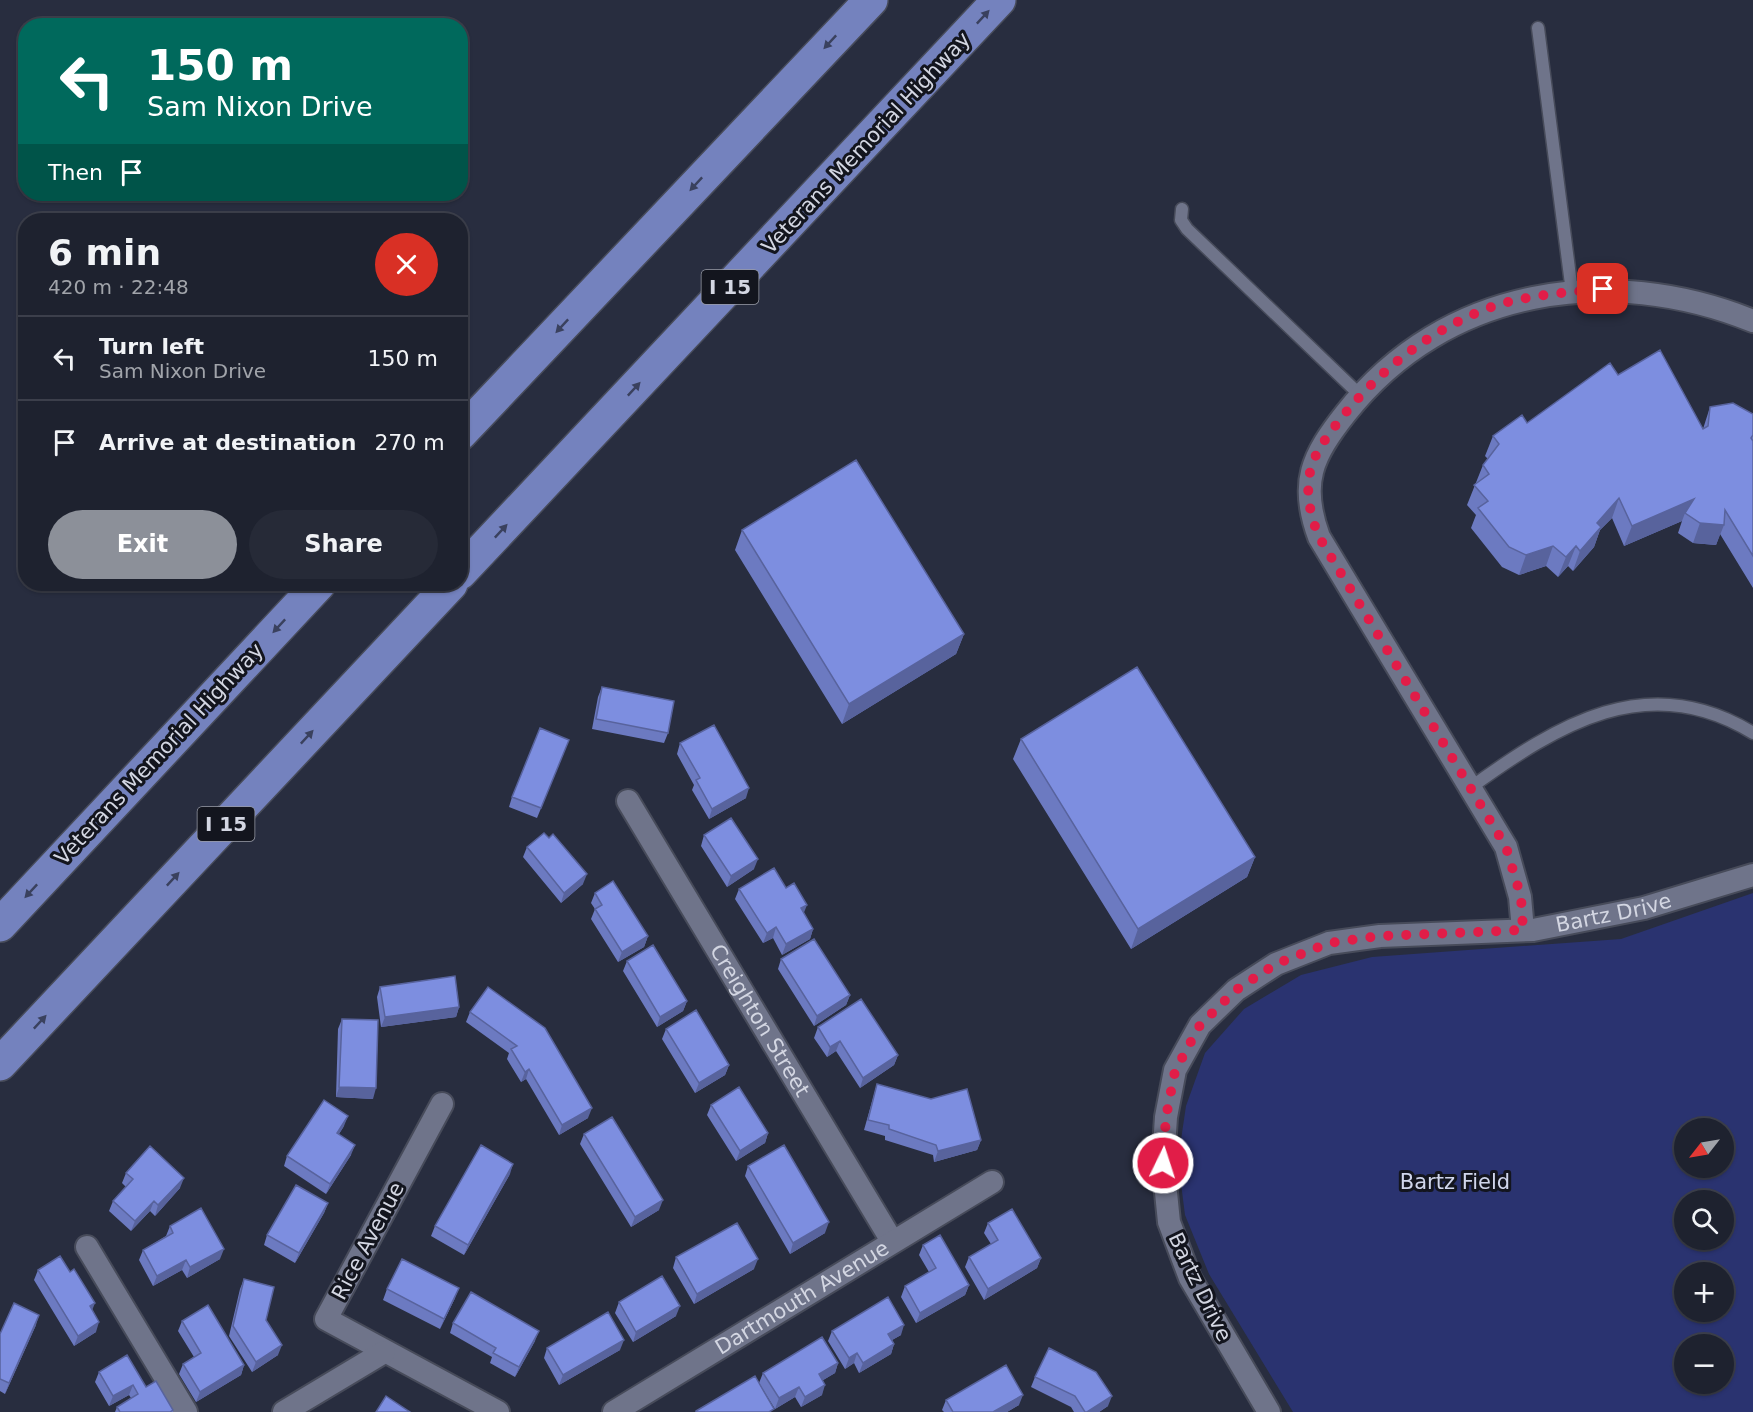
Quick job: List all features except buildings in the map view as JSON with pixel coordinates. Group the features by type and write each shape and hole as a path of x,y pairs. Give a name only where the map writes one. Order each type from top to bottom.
{"highway":[{"path":"468,426 871,0"},
{"name":"Veterans Memorial Highway","path":"468,564 999,0"},
{"name":"Veterans Memorial Highway","path":"0,925 312,591"},
{"name":"I 15","path":"0,1064 444,591"}],"street":[{"path":"1523,930 1521,897 1506,847 1330,555 1310,513 1311,466 1322,443 1360,395 1393,362 1436,333 1483,310 1540,295 1603,289 1665,294 1715,306 1753,321"},
{"name":"Creighton Street","path":"628,801 892,1241"},
{"name":"Bartz Drive","path":"1269,1412 1190,1278 1169,1222 1163,1163 1166,1117 1175,1071 1200,1025 1236,990 1276,964 1329,943 1380,936 1523,930 1644,908 1753,875"},
{"name":"Rice Avenue","path":"384,1352 326,1318 442,1104"},
{"name":"Dartmouth Avenue","path":"614,1412 992,1182"},
{"path":"87,1247 186,1412"},
{"path":"284,1412 384,1352 498,1412"}],"lane":[{"path":"1538,28 1572,292"},
{"path":"1182,209 1181,220 1187,229 1360,395"},
{"path":"1470,788 1514,756 1566,725 1614,709 1658,704 1699,709 1736,723 1753,733"}],"green space":[{"name":"Bartz Field","path":"1753,893 1753,1412 1293,1412 1209,1274 1185,1215 1178,1160 1186,1106 1205,1053 1244,1009 1301,975 1372,957 1621,939"}],"route":[{"path":"1163,1163 1166,1117 1175,1071 1200,1025 1236,990 1276,964 1329,943 1380,936 1523,930 1521,897 1506,847 1319,537 1310,513 1311,466 1322,443 1360,395 1393,362 1436,333 1483,310 1540,295 1603,289"}]}
